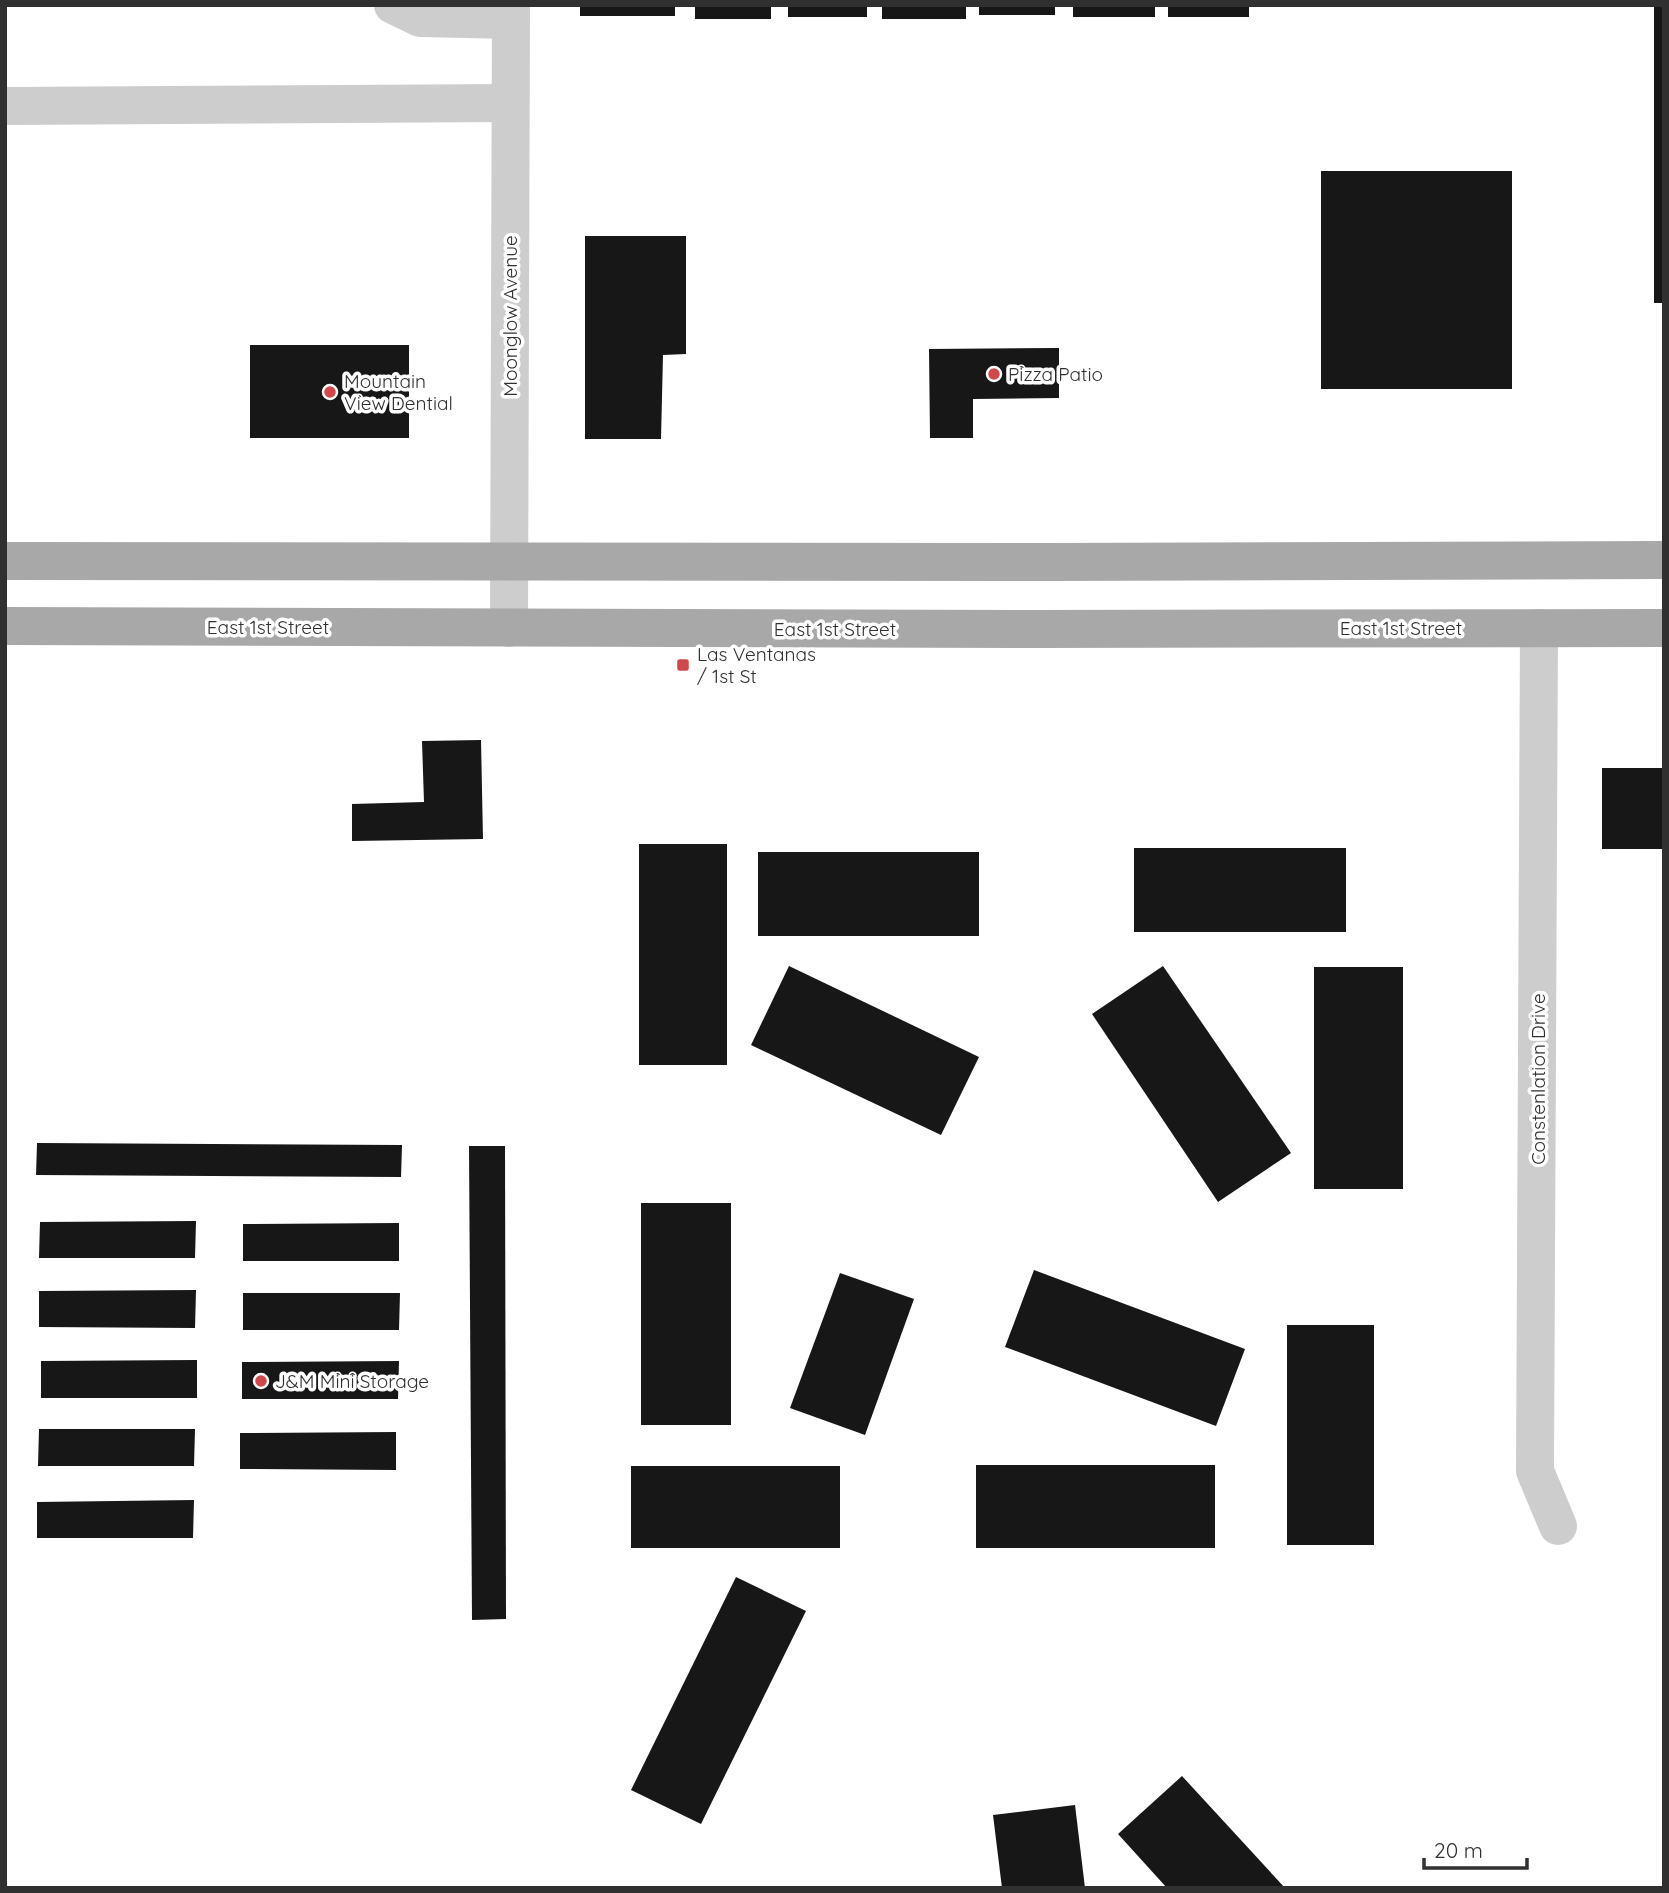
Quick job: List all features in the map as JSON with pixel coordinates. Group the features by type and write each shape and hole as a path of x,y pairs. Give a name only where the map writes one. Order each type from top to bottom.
{"main road":[{"path":"5,561 1664,560"},
{"name":"East 1st Street","path":"5,626 1664,628"}],"street":[{"path":"393,5 420,18 511,13"},
{"name":"Moonglow Avenue","path":"509,628 511,13"},
{"path":"5,106 510,103"},
{"name":"Constenlation Drive","path":"1539,628 1535,1471 1558,1526"}],"building":[{"path":"580,5 675,5 675,16 580,16"},
{"path":"695,5 771,5 771,19 695,19"},
{"path":"788,5 867,5 867,17 788,17"},
{"path":"882,5 966,5 966,19 882,19"},
{"path":"979,5 1055,5 1055,15 979,15"},
{"path":"1073,5 1155,5 1155,17 1073,17"},
{"path":"1168,5 1249,5 1249,17 1168,17"},
{"path":"1654,5 1664,5 1664,303 1654,303"},
{"path":"1321,171 1512,171 1512,389 1321,389"},
{"path":"585,236 686,236 686,354 663,355 661,439 585,439"},
{"name":"Mountain View Dential","path":"250,345 409,345 409,438 250,438"},
{"name":"Pizza Patio","path":"1059,348 1059,398 973,399 973,438 930,438 929,349"},
{"path":"481,740 483,839 352,841 352,804 424,802 422,741"},
{"path":"1602,768 1664,768 1664,849 1602,849"},
{"path":"639,844 727,844 727,1065 639,1065"},
{"path":"1134,848 1346,848 1346,932 1134,932"},
{"path":"758,852 979,852 979,936 758,936"},
{"path":"789,966 979,1057 941,1135 751,1045"},
{"path":"1163,966 1291,1153 1218,1202 1092,1014"},
{"path":"1314,967 1403,967 1403,1189 1314,1189"},
{"path":"37,1143 402,1145 401,1177 36,1175"},
{"path":"469,1146 505,1146 506,1619 472,1620"},
{"path":"641,1203 731,1203 731,1425 641,1425"},
{"path":"196,1221 195,1258 39,1258 40,1222"},
{"path":"399,1223 399,1261 243,1261 243,1224"},
{"path":"1034,1270 1245,1349 1216,1426 1005,1347"},
{"path":"840,1273 914,1299 865,1435 790,1408"},
{"path":"196,1290 195,1328 39,1327 39,1291"},
{"path":"243,1293 400,1293 399,1330 243,1330"},
{"path":"1287,1325 1374,1325 1374,1545 1287,1545"},
{"path":"197,1360 197,1398 41,1398 41,1361"},
{"path":"399,1361 398,1399 242,1399 242,1362"},
{"path":"39,1429 195,1429 194,1466 38,1466"},
{"path":"396,1432 396,1470 240,1469 240,1433"},
{"path":"976,1465 1215,1465 1215,1548 976,1548"},
{"path":"631,1466 840,1466 840,1548 631,1548"},
{"path":"194,1500 193,1538 37,1538 37,1502"},
{"path":"736,1577 806,1611 701,1824 631,1790"},
{"path":"1182,1776 1285,1888 1167,1888 1118,1834"},
{"path":"1075,1805 1085,1888 1002,1888 993,1815"}],"place":[{"name":"Pizza Patio","path":"994,374"},
{"name":"Mountain View Dential","path":"330,392"},
{"name":"Las Ventanas / 1st St","path":"683,665"},
{"name":"J&M Mini Storage","path":"261,1381"}]}
